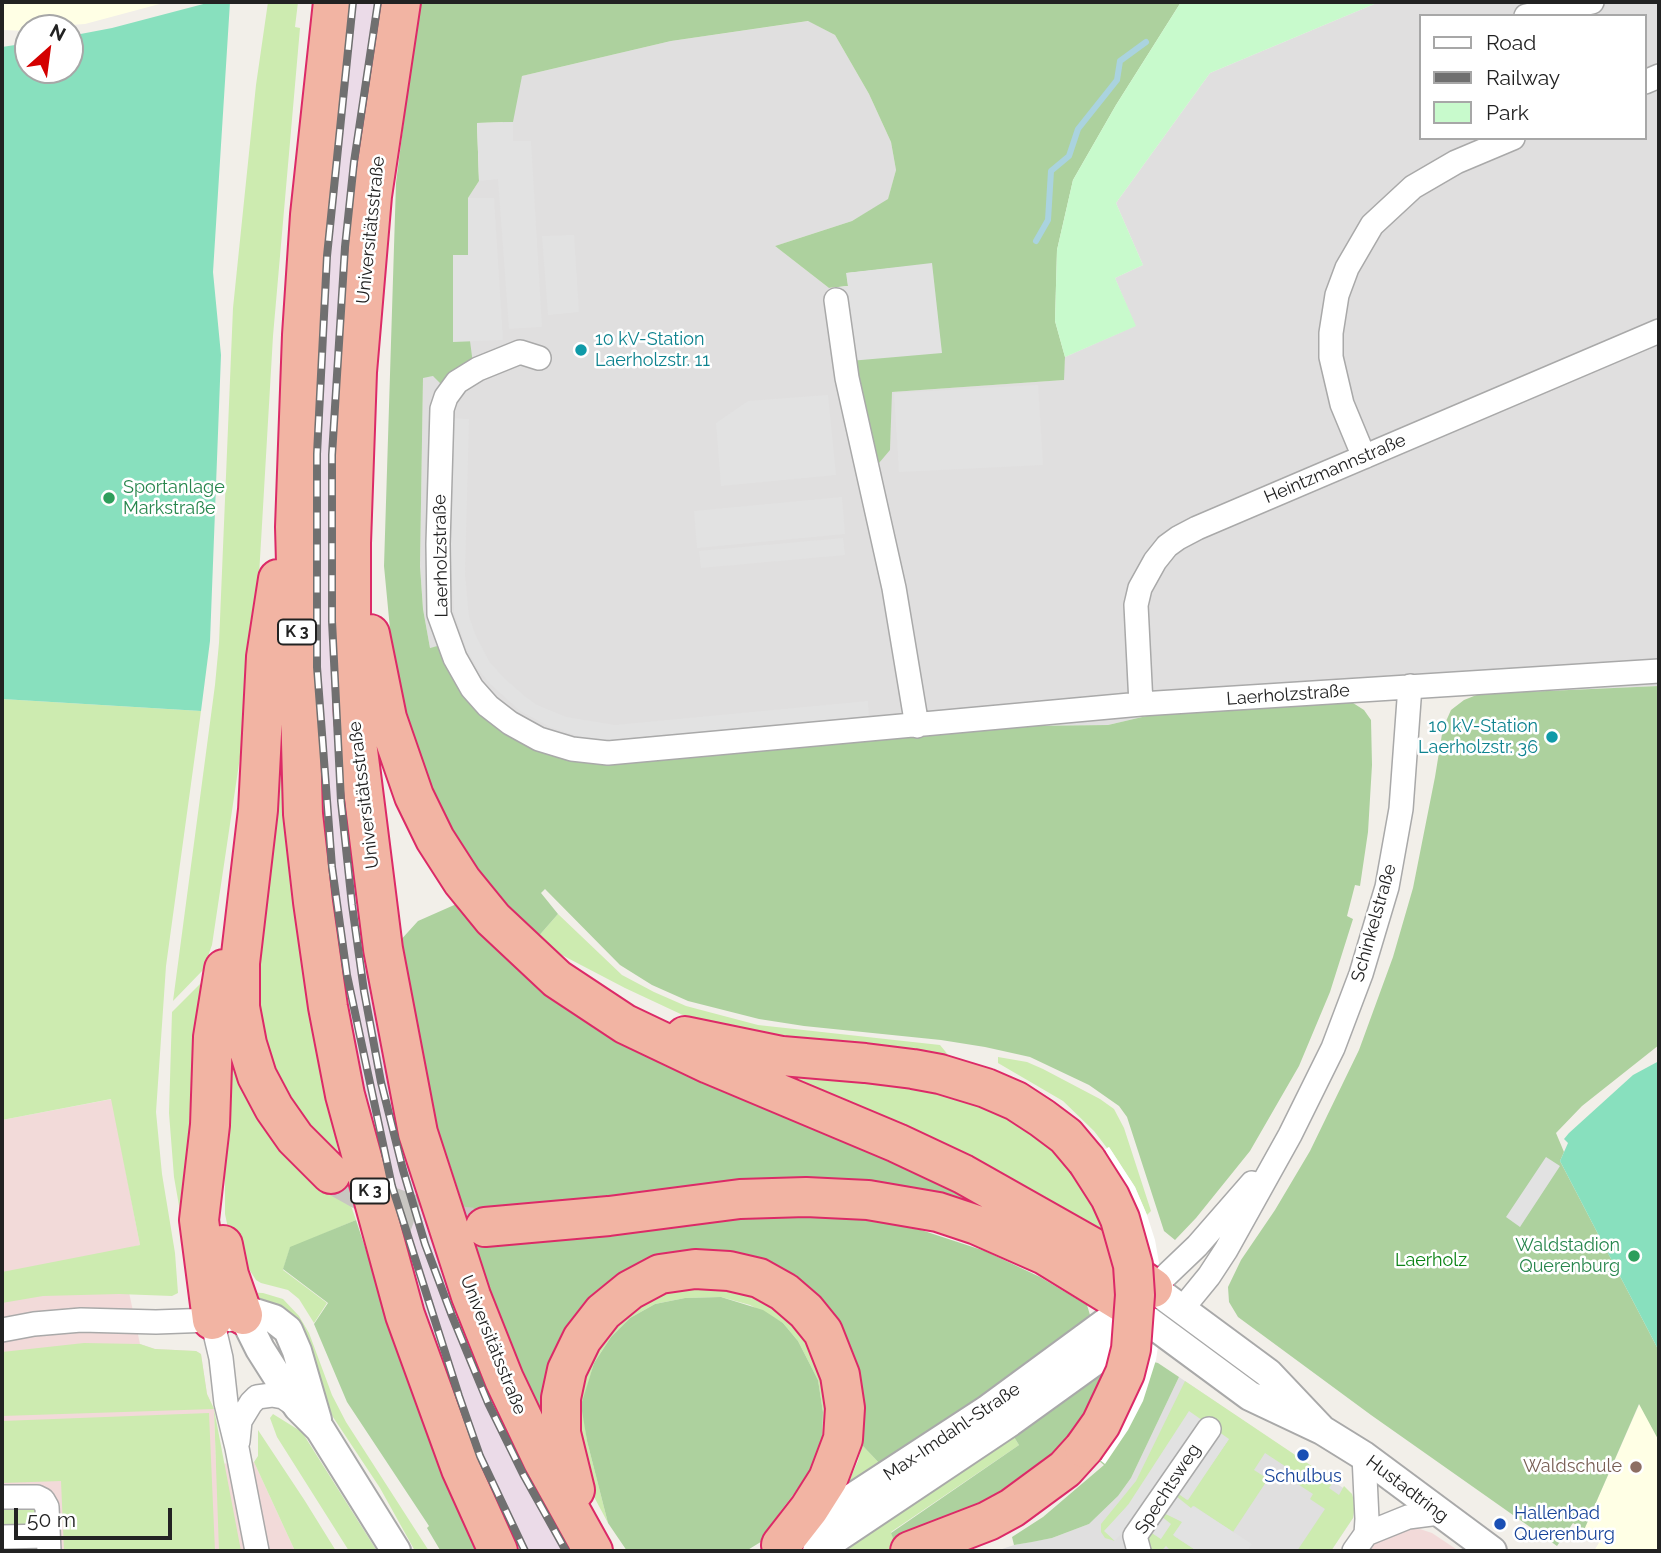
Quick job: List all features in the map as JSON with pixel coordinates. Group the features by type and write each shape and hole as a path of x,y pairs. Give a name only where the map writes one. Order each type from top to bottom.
{"highway":[{"name":"K 3","path":"333,2 312,202 302,335 295,583 303,814 331,1019 345,1095 363,1165 405,1315 461,1469 498,1551"},
{"name":"Universitätsstraße","path":"401,2 372,196 357,372 351,543 351,636 355,718 383,949 418,1133 471,1296 504,1378 543,1461 592,1549"},
{"path":"298,449 266,657 258,810 240,963 240,1007 257,1076 274,1108 295,1138 331,1174"},
{"path":"351,543 387,718 414,796 435,839 462,881 493,919 557,979 625,1024 709,1064 897,1143 963,1174 1101,1252 1154,1307"},
{"path":"227,1318 199,1220 210,1125 213,1037 220,988 225,961 246,912"},
{"path":"625,1024 782,1056 865,1062 961,1080 1006,1097 1066,1136 1087,1161 1110,1197 1120,1219 1133,1265 1135,1295 1131,1349 1125,1373 1101,1424 1065,1469 1012,1508 988,1521 910,1551"},
{"path":"485,1227 609,1216 740,1199 806,1197 867,1200 939,1212 988,1230 1154,1307"},
{"path":"592,1549 561,1433 561,1398 567,1370 582,1339 603,1312 630,1290 660,1274 695,1269 729,1270 759,1278 784,1292 806,1311 823,1332 840,1375 845,1408 843,1438 837,1459 790,1549"}],"street":[{"path":"1535,14 1592,2"},
{"path":"1364,457 1342,404 1331,357 1331,333 1337,295 1347,268 1372,225 1413,187 1456,162 1505,140"},
{"path":"836,300 849,387 894,588 917,726"},
{"name":"Heintzmannstraße","path":"1141,704 1136,605 1148,573 1163,551 1178,538 1659,331"},
{"name":"Laerholzstraße","path":"539,358 520,352 466,376 446,397 442,409 438,537 439,614 455,657 472,688 488,706 510,723 539,739 572,749 608,753 1141,704 1659,671"},
{"name":"Schinkelstraße","path":"1154,1307 1209,1276 1284,1146 1337,1035 1361,974 1387,887 1405,776 1410,686"},
{"name":"Schinkelstraße","path":"1154,1307 1197,1247 1284,1146"},
{"name":"Hustadtring","path":"1154,1307 1268,1373 1322,1430 1364,1456 1492,1551"},
{"name":"Max-Imdahl-Straße","path":"790,1549 987,1410 1154,1307"},
{"path":"2,1330 81,1320 156,1322 227,1318 255,1313 267,1316 288,1331 297,1351 320,1429"},
{"path":"227,1318 260,1349 298,1407"},
{"path":"227,1318 221,1358 226,1403 257,1551"},
{"path":"237,1448 240,1421 251,1403 257,1397 283,1397 298,1407 320,1429 396,1551"},
{"name":"Spechtsweg","path":"1139,1551 1135,1536 1209,1429"},
{"path":"1360,1543 1367,1508 1364,1456"},
{"path":"2,1497 37,1497 43,1500 47,1507 49,1544 2,1537"},
{"path":"1360,1543 1408,1517 1438,1513"}],"shaded area":[{"path":"2,2 167,2 85,24 84,14 14,14 14,30 2,30"},
{"path":"345,2 385,2 377,51 363,938 373,1006 386,1066 574,1551 517,1551 440,1368 368,1122 339,973 318,800 311,423"},
{"path":"1379,2 1659,2 1659,686 1342,700 1168,711 1108,725 1024,726 919,734 536,745 441,646 430,648 423,609 420,566 423,377 433,376 470,341 468,198 479,181 522,76 671,41 809,21 835,35 869,94 891,142 896,170 888,200 852,221 775,246 829,288 851,361 890,450 891,392 1063,380 1065,357 1135,326 1115,278 1143,265 1116,203 1210,73"},
{"path":"513,122 513,141 531,141 542,327 509,329 498,179 479,181 477,123"},
{"path":"468,198 494,198 503,340 453,342 453,255 468,255"},
{"path":"574,235 579,312 548,315 542,236"},
{"path":"932,263 942,353 838,362 829,288 848,286 846,273"},
{"path":"1038,385 1043,465 899,472 894,393"},
{"path":"828,395 836,475 721,486 716,423 748,401"},
{"path":"454,418 469,419 465,574 469,617 489,661 504,678 537,705 566,717 615,725 868,701 869,716 609,740 578,736 550,727 520,711 490,684 477,668 466,648 454,612 449,529"},
{"path":"842,497 845,534 697,548 694,511"},
{"path":"843,538 845,555 701,568 699,551"},
{"path":"112,1099 140,1245 120,1250 140,1344 155,1349 196,1351 201,1354 207,1394 214,1409 216,1464 254,1462 295,1551 2,1551 2,1120"},
{"path":"1546,1157 1560,1166 1520,1227 1506,1217"},
{"path":"1179,1377 1352,1494 1355,1505 1353,1518 1331,1551 996,1551 1052,1538 1089,1524 1118,1496 1131,1478"},
{"name":"Waldschule","path":"1659,1398 1659,1551 1594,1551 1600,1541 1584,1530 1640,1403"},
{"path":"1189,1411 1229,1439 1188,1500 1177,1493 1176,1496 1191,1508 1193,1506 1252,1544 1247,1551 1197,1551 1173,1535 1182,1522 1166,1514 1161,1516 1171,1524 1161,1539 1134,1520 1115,1541 1104,1531 1128,1505"},
{"path":"1411,1526 1432,1533 1459,1551 1368,1551 1374,1542"}],"green space":[{"name":"Sportanlage Markstraße","path":"211,2 230,2 213,272 221,355 210,641 201,711 2,699 2,47 14,45 14,84 84,84 84,33"},
{"path":"268,2 298,2 295,27 300,28 273,336 257,610 247,710 212,945 203,970 173,1001 219,643 233,308 256,85"},
{"path":"419,2 1181,2 1116,105 1073,180 1057,250 1055,321 1065,357 1064,380 892,392 890,450 879,463 871,460 851,361 932,264 847,273 848,286 829,288 775,246 852,221 888,199 896,170 891,142 869,94 835,35 808,21 671,41 522,76 513,122 477,123 479,181 468,198 468,255 453,255 453,341 470,341 473,364 442,385 433,376 423,378 420,566 423,609 430,648 441,645 536,745 919,734 1024,726 1108,725 1168,711 1342,700 1364,710 1371,720 1372,765 1368,832 1360,886 1355,885 1347,916 1353,919 1330,992 1299,1066 1250,1151 1175,1240 1164,1231 1127,1117 1119,1106 1089,1085 1030,1057 985,1047 804,1026 759,1019 688,1001 652,985 620,965 545,889 541,893 558,914 537,938 474,871 430,794 402,713 394,671 384,566 396,183"},
{"path":"1181,2 1379,2 1210,73 1116,203 1143,265 1115,278 1136,326 1065,357 1055,321 1057,250 1073,180 1116,105"},
{"name":"Laerholz","path":"1659,686 1659,1045 1582,1106 1556,1133 1564,1152 1560,1161 1659,1351 1659,1441 1639,1404 1584,1530 1573,1523 1557,1546 1238,1317 1229,1302 1228,1287 1241,1260 1310,1151 1359,1050 1393,957 1413,888 1443,728 1451,710 1464,700 1479,694"},
{"path":"2,699 201,711 166,966 156,1112 162,1174 175,1253 178,1293 172,1296 43,1296 2,1303 2,1272 140,1245 111,1099 2,1120"},
{"path":"277,713 291,863 325,1085 342,1172 266,1077 247,1008"},
{"path":"461,902 499,937 993,1199 982,1216 935,1203 467,1218 450,1165 444,1165 398,943 418,921"},
{"path":"558,914 622,975 686,1006 758,1025 940,1045 954,1062 735,1031 687,1017 558,953 537,938"},
{"path":"203,981 201,1043 191,1085 191,1209 185,1240 174,1177 169,1113 172,1012"},
{"path":"231,1045 309,1175 336,1197 350,1203 356,1220 290,1248 283,1270 327,1303 314,1323 299,1299 288,1290 261,1283 247,1266 236,1266 225,1214 225,1131"},
{"path":"715,1047 913,1075 1064,1143 1116,1244"},
{"path":"998,1057 1027,1062 1043,1069 1114,1109 1124,1128 1151,1211 1147,1215 1135,1187 1109,1147 1107,1148 1094,1131 1063,1101 998,1063"},
{"name":"Waldstadion Querenburg","path":"1659,1061 1659,1351 1560,1161 1568,1143 1564,1139 1569,1133 1633,1075"},
{"path":"749,1211 865,1219 921,1230 985,1251 1040,1277 1087,1305 1090,1315 1079,1328 881,1465 862,1445 862,1395 833,1320 654,1264 543,1425 518,1370 472,1239"},
{"path":"356,1220 420,1414 442,1474 476,1551 440,1550 427,1528 429,1526 347,1402 314,1324 328,1303 283,1269 290,1247"},
{"path":"695,1282 723,1283 752,1290 776,1301 799,1319 815,1339 833,1378 838,1408 837,1438 832,1458 824,1476 803,1505 777,1532 780,1512 815,1466 822,1443 823,1412 818,1380 798,1341 783,1323 750,1305 721,1297 685,1298 655,1304 630,1318 611,1337 594,1363 582,1405 587,1441 608,1523 585,1480 572,1421 573,1396 583,1360 603,1330 622,1312 648,1295 669,1287"},
{"path":"241,1292 263,1293 283,1299 299,1316 309,1333 332,1395 346,1422 429,1551 415,1551 380,1488 329,1411 291,1314 278,1304 242,1300"},
{"path":"721,1297 763,1310 783,1323 798,1341 818,1380 823,1412 822,1443 815,1466 780,1512 777,1532 746,1551 627,1551 608,1523 587,1441 581,1405 594,1363 611,1337 630,1318 655,1304 685,1298"},
{"path":"84,1343 140,1344 155,1349 196,1351 201,1354 207,1394 214,1409 2,1416 2,1352"},
{"path":"1138,1358 1158,1363 1179,1377 1131,1478 1118,1496 1089,1524 1052,1538 1032,1542 1014,1545 1012,1537 1043,1517 1104,1465 1075,1441 1032,1488 897,1549 891,1533 1019,1445 1014,1437 1110,1367"},
{"path":"1185,1381 1334,1481 1329,1488 1339,1495 1344,1486 1352,1494 1355,1505 1353,1518 1331,1551 1297,1551 1325,1509 1310,1499 1313,1494 1290,1479 1294,1472 1265,1453 1254,1470 1268,1479 1233,1532 1194,1506 1191,1509 1178,1499 1176,1492 1187,1500 1229,1439 1128,1505 1105,1531 1115,1541 1105,1538 1101,1532 1101,1524 1136,1481"},
{"path":"214,1409 241,1551 219,1551"},
{"path":"209,1413 215,1551 64,1551 61,1481 2,1483 2,1421"},
{"path":"273,1414 302,1432 377,1551 349,1551 277,1437 270,1418"},
{"path":"258,1430 336,1551 295,1551 254,1462 258,1456"},
{"path":"1014,1437 1019,1445 891,1532 897,1549 842,1551"},
{"path":"862,1445 881,1465 845,1490 858,1461"},
{"path":"36,1507 38,1519 30,1527 2,1528 2,1509"},
{"path":"1166,1514 1183,1522 1174,1536 1197,1551 1171,1551 1166,1546 1161,1551 1151,1550 1148,1537 1150,1532 1161,1539 1161,1516"}],"pier":[{"path":"1109,1147 1135,1187 1147,1215 1155,1240 1163,1285 1156,1360 1143,1401 1128,1430 1105,1464 1075,1441 1101,1403 1120,1260 1077,1167"}],"waterway":[{"path":"1036,241 1048,220 1051,171 1069,156 1078,129 1117,80 1120,61 1146,42"}],"tunnel":[{"path":"331,1174 385,1204 418,1216 475,1227"}],"railway":[{"path":"353,2 327,256 317,454 317,667 332,867 347,975 392,1186 480,1456 525,1551"},
{"path":"378,2 354,162 345,247 332,455 332,621 341,801 352,905 381,1082 425,1244 488,1403 523,1474 566,1551"}],"place":[{"name":"10 kV-Station Laerholzstr. 11","path":"581,350"},
{"name":"Sportanlage Markstraße","path":"109,498"},
{"name":"10 kV-Station Laerholzstr. 36","path":"1552,737"},
{"name":"Waldstadion Querenburg","path":"1634,1256"},
{"name":"Schulbus","path":"1303,1455"},
{"name":"Waldschule","path":"1636,1467"},
{"name":"Hallenbad Querenburg","path":"1500,1524"}]}
